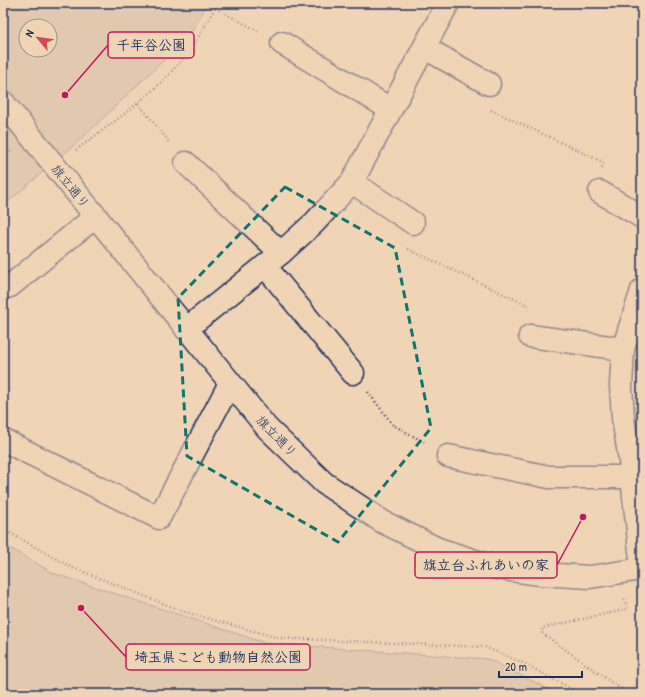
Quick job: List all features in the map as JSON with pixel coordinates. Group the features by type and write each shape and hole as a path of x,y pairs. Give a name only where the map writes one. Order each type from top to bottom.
{"street":[{"path":"186,330 273,259 314,222 352,182 448,3"},
{"path":"282,43 390,109"},
{"path":"425,48 489,84"},
{"name":"旗立通り","path":"3,102 186,330 267,428 324,483 383,522 438,549 497,568 540,574 590,577 642,569"},
{"path":"186,163 273,259 353,373"},
{"path":"352,182 413,223"},
{"path":"600,192 642,217"},
{"path":"3,288 10,286 96,216"},
{"path":"642,290 623,349 621,386 623,418 634,465 642,569"},
{"path":"530,336 623,349"},
{"path":"3,440 159,518 230,383"},
{"path":"448,456 549,477 634,465"}],"path":[{"path":"76,150 138,103 165,78 191,48 218,3"},
{"path":"637,3 642,5"},
{"path":"215,8 282,43"},
{"path":"489,84 490,109 603,162 600,192"},
{"path":"138,103 186,163"},
{"path":"3,156 11,150"},
{"path":"413,223 408,249 529,306 530,336"},
{"path":"353,373 393,425 448,456"},
{"path":"3,529 71,567 185,612 278,638 485,647 523,663 581,694"},
{"path":"624,599 628,609 542,628 542,633 628,694"},
{"path":"3,686 4,694"},
{"path":"346,694 364,691 370,694"}],"highlighted area":[{"path":"285,187 395,248 431,428 338,542 187,456 178,298"}],"shaded area":[{"path":"3,3 208,3 190,35 80,140 9,201 3,204"},
{"path":"3,544 53,573 265,643 488,659 558,694 3,694"}],"place":[{"name":"千年谷公園","path":"65,95"},
{"name":"旗立台ふれあいの家","path":"583,517"},
{"name":"埼玉県こども動物自然公園","path":"81,608"}]}
